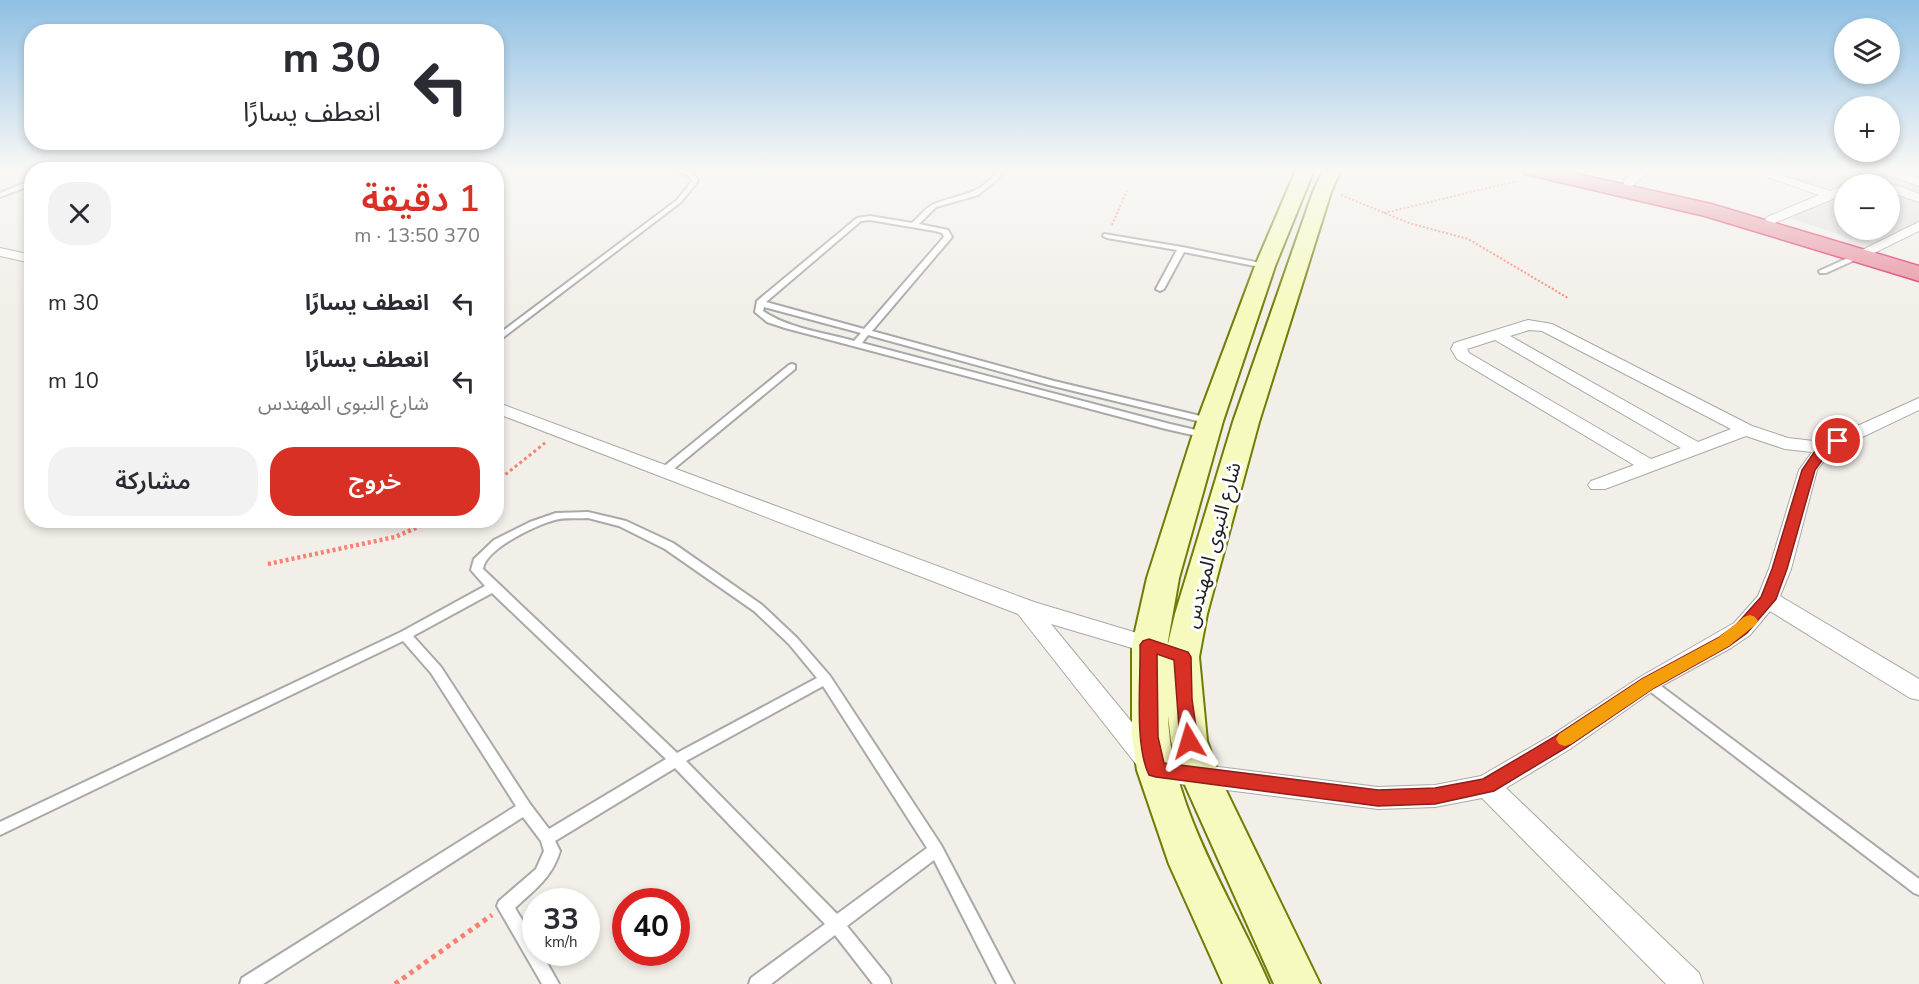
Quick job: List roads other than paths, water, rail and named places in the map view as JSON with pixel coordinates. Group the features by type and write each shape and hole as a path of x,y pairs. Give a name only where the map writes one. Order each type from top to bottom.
{"highway":[{"path":"1729,216 1865,253 1919,265"},
{"path":"1759,216 1919,274"}],"street":[{"name":"شارع النبوى المهندس","path":"1246,984 1190,864 1156,770 1149,737 1149,645 1163,578 1209,424 1265,266 1296,216"},
{"name":"شارع النبوى المهندس","path":"1297,984 1200,776 1189,741 1182,657 1191,614 1246,422 1297,273 1311,216"},
{"path":"1772,220 1781,216"},
{"path":"1865,253 1917,228"},
{"path":"0,252 24,257"},
{"path":"1265,266 1297,273"},
{"path":"1649,466 1460,352 1459,348 1464,343 1528,325 1546,327 1746,430 1785,443 1824,448"},
{"path":"1495,334 1697,449"},
{"path":"1026,608 1156,770 1378,798 1435,796 1487,786 1561,742 1648,683 1723,642 1742,629 1768,599 1780,569 1806,476 1824,448 1919,403"},
{"path":"504,409 1026,608 1182,657"},
{"path":"1209,424 1246,422"},
{"path":"1598,486 1746,430"},
{"path":"1189,489 1224,498"},
{"path":"1768,599 1919,691"},
{"path":"1487,786 1688,984"}],"lane":[{"path":"504,335 659,216"},
{"path":"914,225 924,216"},
{"path":"856,344 948,237 942,231 866,218 859,219 760,303 759,312 770,320 856,344 995,381 1209,424"},
{"path":"1107,236 1265,266"},
{"path":"1160,289 1182,249"},
{"path":"1823,271 1865,253"},
{"path":"760,303 1209,424"},
{"path":"666,470 792,367"},
{"path":"995,381 1001,369"},
{"path":"883,984 837,925 676,760 477,570 478,562 498,543 517,532 556,516 588,515 622,523 669,546 758,608 794,640 825,679 936,850 1006,984"},
{"path":"0,829 405,635 493,587"},
{"path":"405,635 436,670 525,808 547,838 552,851 541,874 505,906 552,984"},
{"path":"547,838 676,760 825,679"},
{"path":"1648,683 1919,888"},
{"path":"248,984 525,808"},
{"path":"757,984 936,850"}]}
